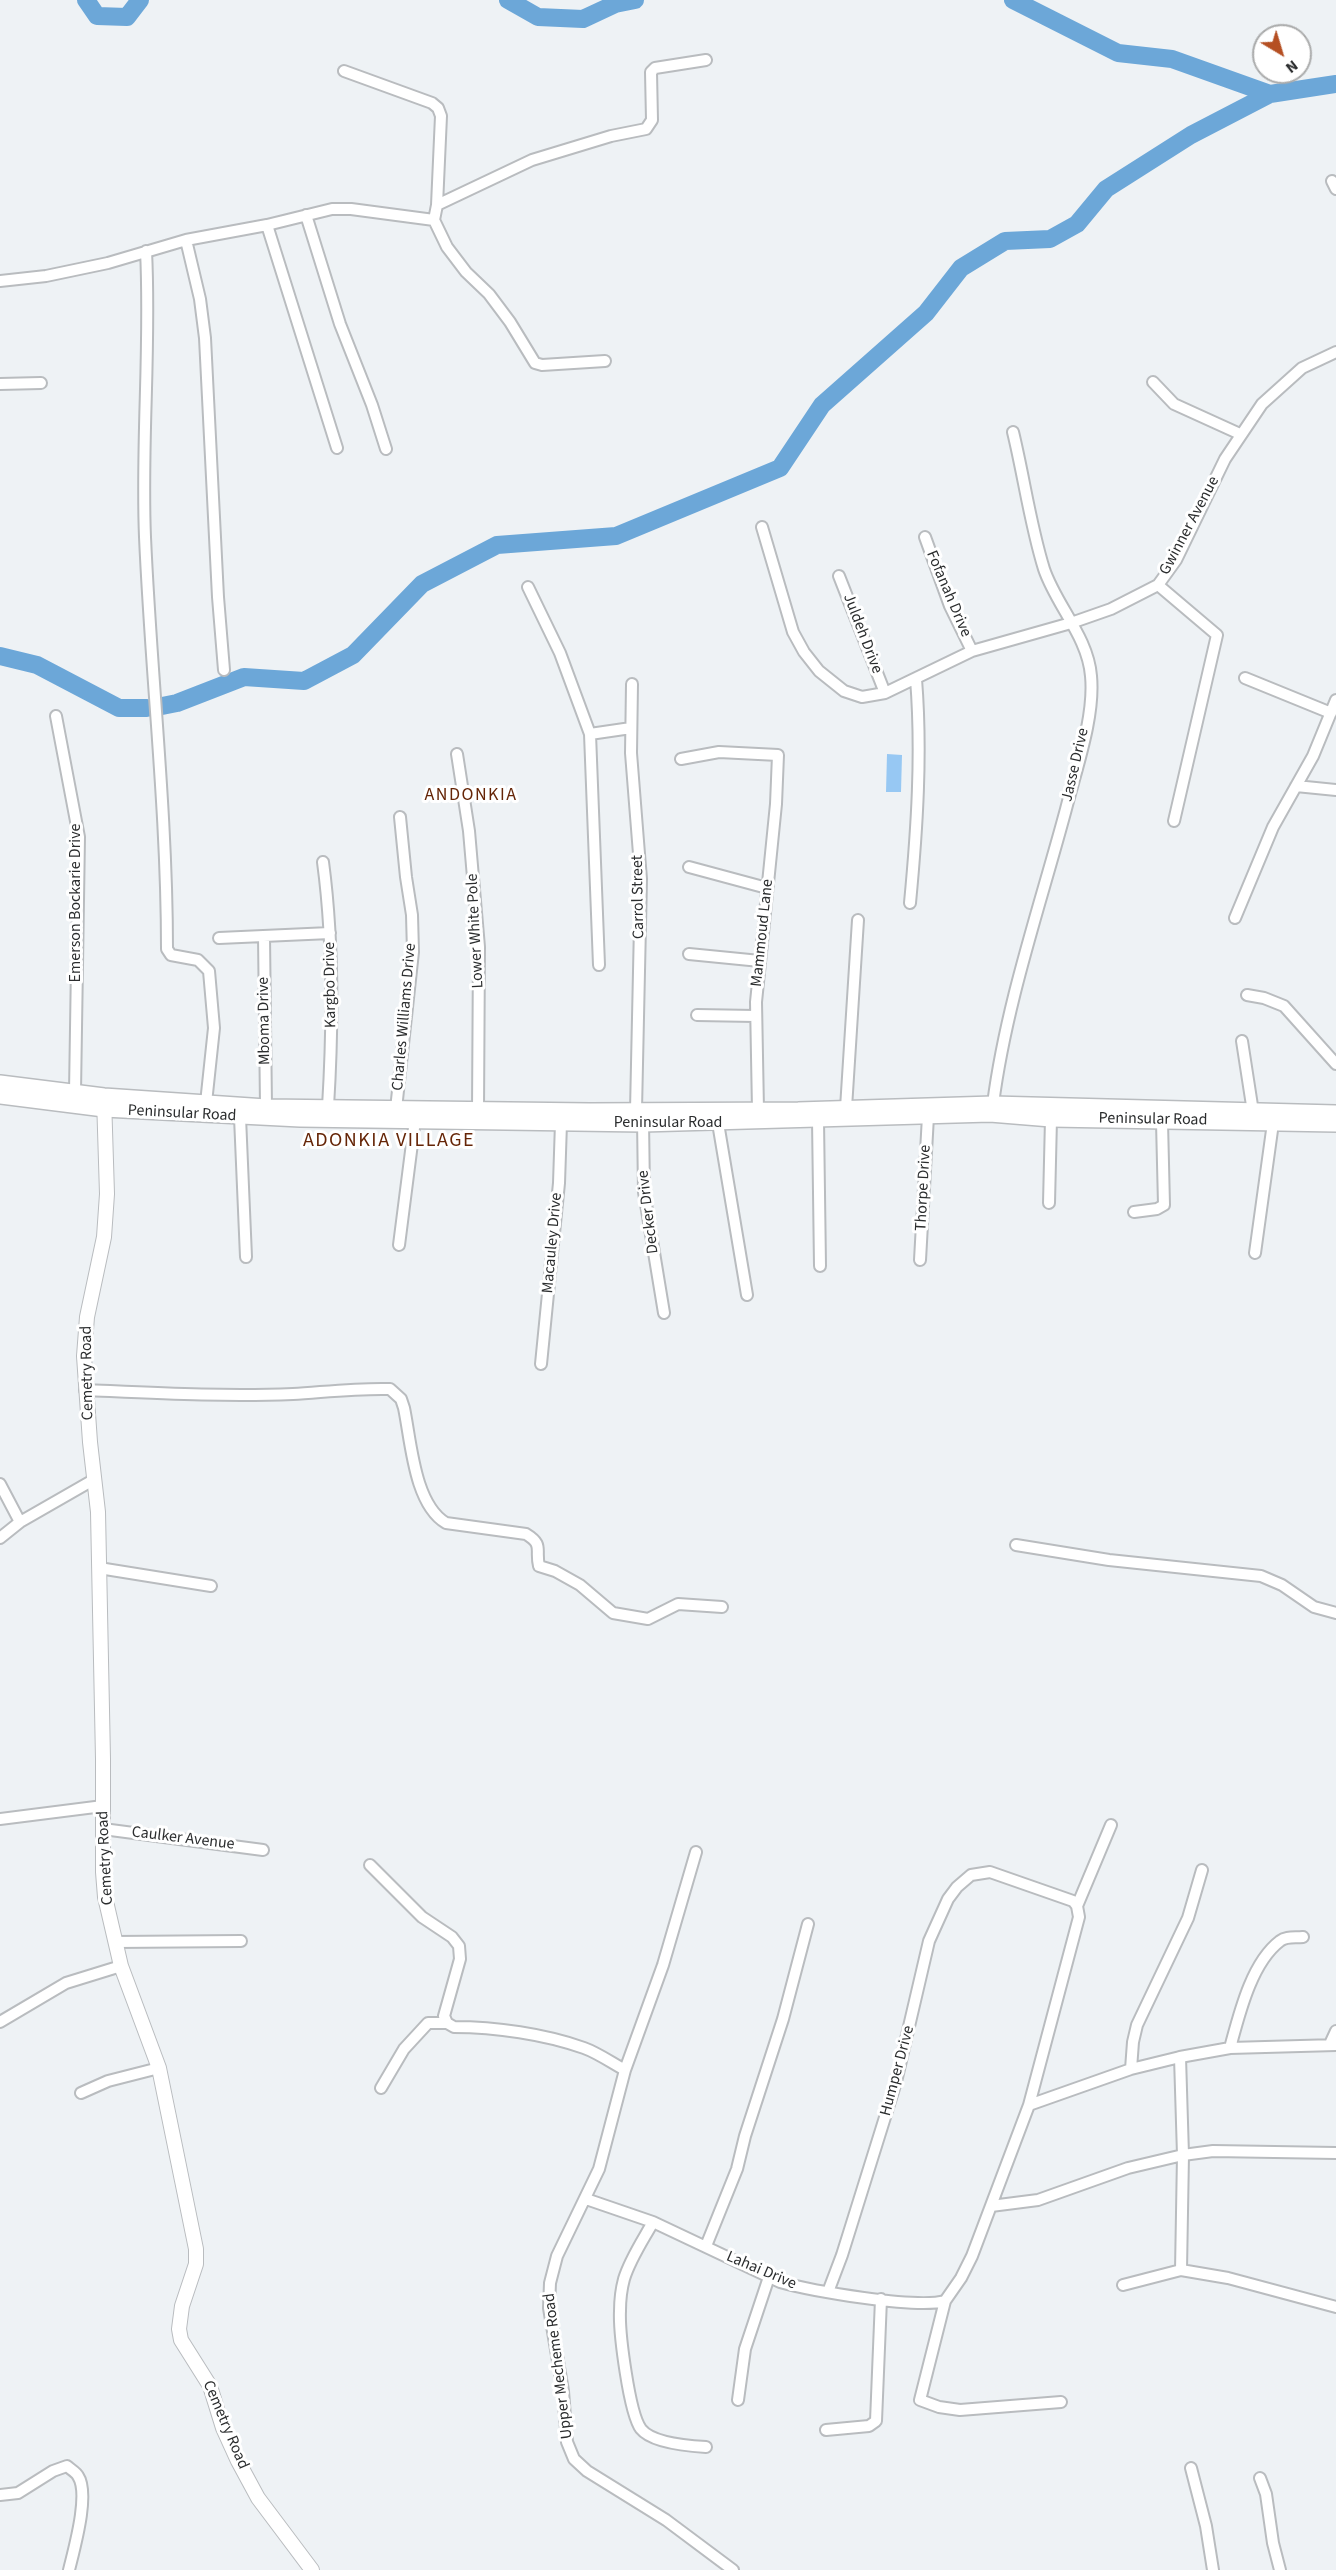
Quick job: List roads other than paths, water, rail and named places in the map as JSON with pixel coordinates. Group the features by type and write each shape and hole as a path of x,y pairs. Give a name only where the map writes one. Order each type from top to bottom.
{"main road":[{"name":"Peninsular Road","path":"0,1083 75,1092 104,1103 206,1103 266,1107 641,1115 718,1123 990,1114 1051,1119 1336,1124"},
{"name":"Peninsular Road","path":"0,1096 104,1103 240,1117 561,1123 641,1115 993,1104 1336,1113"}],"street":[{"path":"437,205 532,160 611,136 646,129 652,120 651,72 655,68 706,60"},
{"path":"344,71 432,103 438,108 441,116 437,205 434,220 458,262 489,294 510,322 535,363 542,365 605,361"},
{"path":"0,281 46,276 108,263 186,240 267,225 332,209 351,209 434,220"},
{"path":"306,215 340,324 386,449"},
{"path":"267,225 337,448"},
{"path":"186,240 200,299 205,338 218,597 224,670"},
{"path":"146,251 149,303 145,426 145,536 167,864 167,949 171,955 198,960 208,970 212,987 214,1028 206,1103"},
{"name":"Gwinner Avenue","path":"762,527 793,632 804,652 819,671 843,691 870,697 885,693 972,651 1071,623 1111,609 1158,585 1176,560 1191,526 1240,434 1262,404 1289,377 1312,362 1336,352"},
{"path":"1153,382 1174,404 1240,434"},
{"path":"0,384 41,383"},
{"name":"Jasse Drive","path":"993,1104 1006,1031 1080,755 1090,705 1091,677 1088,659 1059,604 1044,569 1013,432"},
{"name":"Fofanah Drive","path":"925,537 950,606 972,651"},
{"name":"Juldeh Drive","path":"839,576 885,693"},
{"path":"1158,585 1217,635 1174,821"},
{"path":"528,587 560,653 590,734 599,965"},
{"path":"1245,678 1331,713"},
{"path":"910,903 915,855 919,739 916,679"},
{"name":"Carrol Street","path":"632,684 631,753 641,879 641,1115"},
{"path":"1235,918 1273,827 1313,756 1336,700"},
{"name":"Emerson Bockarie Drive","path":"56,716 79,837 75,1092"},
{"path":"590,734 631,728"},
{"name":"Mammoud Lane","path":"681,759 719,752 778,755 755,1016 758,1110"},
{"name":"Lower White Pole","path":"457,754 470,841 479,947 478,1110"},
{"path":"1296,786 1336,790"},
{"name":"Charles Williams Drive","path":"396,1109 413,952 412,915 400,817"},
{"name":"Kargbo Drive","path":"323,862 330,933 332,1049 328,1107"},
{"path":"689,867 767,888"},
{"path":"846,1108 858,920"},
{"path":"219,938 330,933"},
{"name":"Mboma Drive","path":"264,936 266,1107"},
{"path":"689,954 760,961"},
{"path":"1247,995 1264,998 1284,1006 1336,1064"},
{"path":"697,1015 755,1016"},
{"path":"1242,1041 1253,1112"},
{"name":"Cemetry Road","path":"104,1103 107,1194 104,1237 87,1317 85,1390 95,1479 99,1568 105,1897 121,1966 159,2068 196,2249 196,2264 182,2306 179,2329 181,2340 210,2386 234,2453 258,2498 312,2570"},
{"name":"Decker Drive","path":"641,1115 644,1192 664,1313"},
{"name":"Thorpe Drive","path":"920,1260 928,1116"},
{"path":"240,1117 246,1257"},
{"path":"1049,1203 1051,1119"},
{"path":"399,1245 415,1120"},
{"path":"818,1120 820,1266"},
{"path":"1134,1212 1157,1209 1164,1205 1162,1122"},
{"name":"Macauley Drive","path":"541,1364 559,1183 561,1123"},
{"path":"718,1123 747,1295"},
{"path":"1255,1253 1273,1123"},
{"path":"85,1390 173,1394 292,1394 353,1388 390,1389 401,1399 405,1408 419,1483 439,1518 446,1523 526,1534 536,1540 539,1566 545,1570 555,1571 580,1586 613,1613 648,1619 678,1604 722,1607"},
{"path":"0,1538 20,1522 95,1479"},
{"path":"0,1484 20,1522"},
{"path":"1016,1545 1109,1560 1261,1576 1282,1585 1314,1607 1336,1613"},
{"path":"99,1568 211,1586"},
{"path":"0,1819 103,1806"},
{"path":"1061,2402 960,2410 939,2407 920,2400 945,2301 961,2278 972,2256 1029,2104 1077,1924 1077,1906 1111,1825"},
{"name":"Caulker Avenue","path":"104,1829 263,1850"},
{"name":"Upper Mecheme Road","path":"696,1852 663,1965 625,2070 599,2169 557,2256 550,2283 549,2308 563,2391 567,2442 574,2459 587,2470 666,2520 733,2570"},
{"path":"370,1865 422,1917 452,1936 459,1946 460,1959 444,2016 447,2024"},
{"path":"1131,2069 1137,2025 1188,1918 1202,1870"},
{"name":"Humper Drive","path":"828,2292 845,2246 896,2082 933,1928 957,1887 971,1875 990,1872 1063,1896 1073,1900 1077,1906"},
{"path":"706,2246 737,2169 783,2019 808,1924"},
{"path":"1230,2048 1245,1995 1263,1962 1280,1941 1286,1938 1303,1937"},
{"path":"115,1942 241,1941"},
{"path":"0,2022 66,1983 121,1966"},
{"path":"381,2088 404,2049 428,2023 507,2030 567,2043 586,2049 625,2070"},
{"path":"1029,2104 1131,2069 1180,2057 1230,2048 1333,2045 1336,2031"},
{"path":"1180,2057 1183,2155 1180,2270"},
{"path":"81,2093 108,2081 159,2068"},
{"path":"991,2206 1038,2200 1128,2169 1183,2155 1212,2151 1336,2153"},
{"name":"Lahai Drive","path":"586,2199 653,2222 769,2277 800,2288 934,2304 945,2301"},
{"path":"653,2222 624,2278 621,2296 620,2325 630,2391 641,2429 652,2437 706,2447"},
{"path":"1123,2285 1180,2270 1228,2278 1336,2307"},
{"path":"738,2400 745,2349 769,2277"},
{"path":"826,2430 869,2426 876,2421 881,2299"},
{"path":"0,2495 18,2493 53,2471 67,2466 78,2475 82,2489 69,2570"},
{"path":"1191,2468 1206,2526 1213,2570"},
{"path":"1260,2478 1266,2494 1273,2543 1280,2570"}],"waterway":[{"path":"86,0 97,16 127,17 140,0"},
{"path":"508,0 538,17 583,19 615,4 635,0"},
{"path":"1013,0 1118,53 1172,59 1270,94"},
{"path":"157,707 177,703 244,677 304,681 353,655 422,584 497,545 616,536 780,468 822,405 926,313 961,268 1005,241 1050,239 1077,224 1106,189 1191,135 1270,94 1336,84"},
{"path":"0,656 37,665 119,708 147,708"}],"district":[{"name":"ANDONKIA","path":"471,796"},
{"name":"ADONKIA VILLAGE","path":"389,1142"}]}
